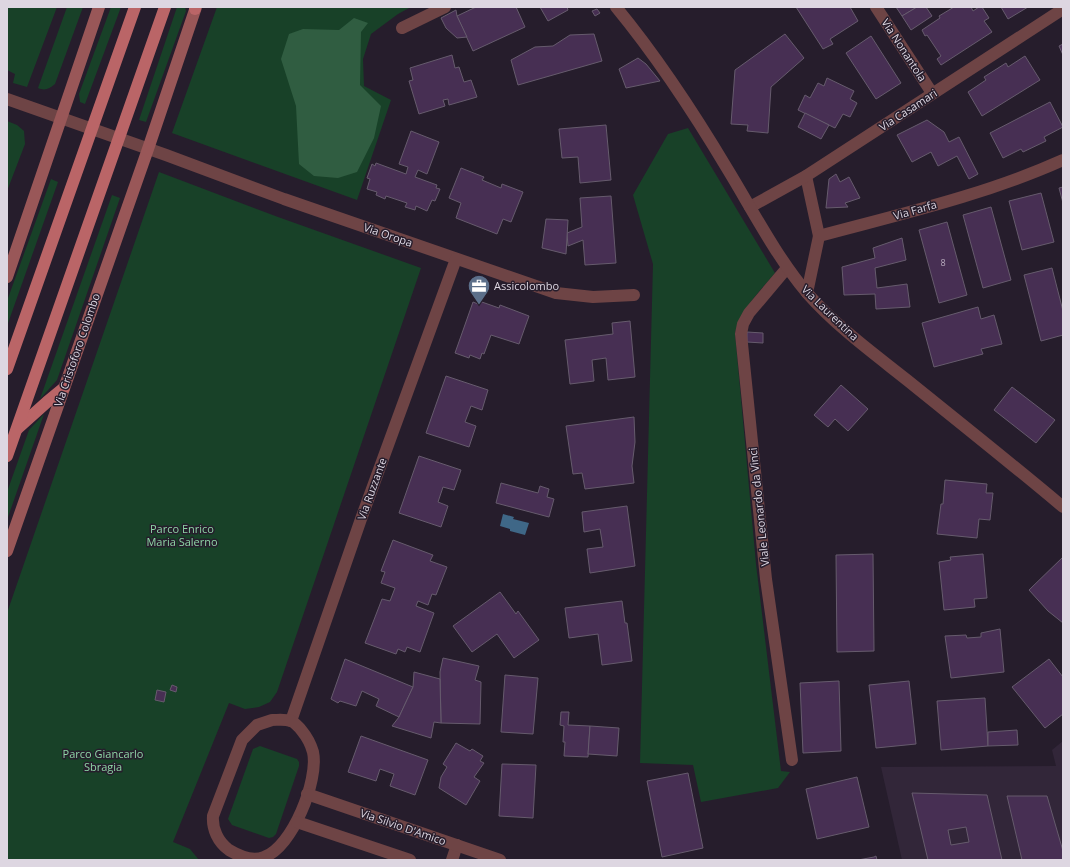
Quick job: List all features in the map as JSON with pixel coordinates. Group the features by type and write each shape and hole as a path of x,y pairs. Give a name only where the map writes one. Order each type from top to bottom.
{"main road":[{"path":"7,277 99,7"},
{"path":"7,369 135,7"},
{"path":"7,456 165,7"},
{"name":"Via Cristoforo Colombo","path":"7,551 148,149 195,8"},
{"path":"16,430 64,388"}],"street":[{"path":"402,28 446,7"},
{"name":"Via Laurentina","path":"616,7 677,88 788,268 807,293 829,315 878,357 1063,507"},
{"name":"Via Nonantola","path":"876,7 932,93"},
{"name":"Via Casamari","path":"750,207 806,176 1060,9"},
{"path":"7,99 148,149"},
{"name":"Via Oropa","path":"148,149 352,223 556,293 593,296 634,295"},
{"name":"Via Farfa","path":"819,236 990,189 1027,176 1063,160"},
{"path":"806,176 819,236 807,293"},
{"name":"Via Ruzzante","path":"291,721 361,519 456,259"},
{"name":"Viale Leonardo da Vinci","path":"788,268 749,313 743,324 741,334 766,579 792,760"},
{"path":"265,721 291,721 303,732 311,745 314,768 307,794 297,822 289,836 271,854 255,859 238,858 216,836 213,816 242,740 257,725 265,721"},
{"name":"Via Silvio D'Amico","path":"307,794 500,860"},
{"path":"297,822 410,860"},
{"path":"452,860 457,845"}],"shaded area":[{"path":"1063,741 1063,860 902,860 881,767 1056,766 1052,750"}],"green space":[{"path":"7,7 57,7 27,87 13,83 15,74 7,70"},
{"path":"67,7 83,7 55,84 47,89 40,89 38,88"},
{"path":"111,7 121,7 85,104 80,102 79,94"},
{"path":"177,7 185,7 186,11 146,122 139,120"},
{"path":"217,7 411,7 398,14 371,34 363,59 364,86 391,100 357,200 172,133"},
{"path":"354,18 368,23 361,32 360,85 381,106 374,138 357,172 338,178 314,176 299,164 296,106 281,59 289,34 303,29 339,30"},
{"path":"7,121 17,125 24,131 25,144 7,191"},
{"path":"688,128 775,273 746,308 735,333 756,564 781,771 790,772 778,788 701,802 693,765 640,763 653,264 633,195 668,134"},
{"name":"Parco Enrico Maria Salerno","path":"159,172 278,217 421,268 277,692 270,702 259,707 245,709 229,703 173,842 190,849 199,860 7,860 7,613"},
{"path":"51,179 58,182 7,326 7,301"},
{"path":"112,195 120,198 57,380 40,399"},
{"path":"44,414 7,520 7,492 29,430"},
{"path":"260,746 297,759 299,762 299,766 276,834 269,838 232,825 228,819 253,749"}],"water":[{"path":"503,514 514,517 513,519 529,523 525,535 510,531 510,529 500,526"}],"building":[{"path":"476,7 516,7 525,27 473,51 457,16"},
{"path":"540,7 567,7 568,10 548,21"},
{"path":"796,7 850,7 858,21 830,39 833,44 823,49"},
{"path":"896,7 917,7 902,16"},
{"path":"917,7 926,7 932,16 911,30 902,16"},
{"path":"954,7 971,7 973,11 979,7 982,7 989,18 984,21 992,32 941,65 937,59 941,56 922,30 940,18 939,16"},
{"path":"1001,7 1028,7 1008,19"},
{"path":"597,9 600,13 595,16 592,11"},
{"path":"456,10 457,16 467,37 457,38 446,28 441,18"},
{"path":"594,34 602,61 518,85 511,60 535,47 553,46 570,35"},
{"path":"785,34 804,58 771,87 768,133 747,131 748,125 731,124 735,70"},
{"path":"871,36 901,83 876,99 846,53"},
{"path":"1063,44 1063,55 1059,46"},
{"path":"452,55 455,68 459,67 464,82 471,80 477,97 449,105 448,99 443,100 445,106 419,114 409,81 413,80 410,68"},
{"path":"1025,56 1040,80 982,116 968,92 986,80 984,77 1006,63 1008,67"},
{"path":"638,58 646,64 660,81 626,88 619,69"},
{"path":"827,78 854,91 850,99 857,103 850,117 843,114 835,128 798,110 805,95 810,98 818,83 824,86"},
{"path":"1050,102 1063,127 1044,137 1046,141 1023,152 1021,149 1003,158 990,133"},
{"path":"805,113 829,125 821,139 798,127"},
{"path":"927,120 944,132 949,142 959,137 978,174 969,179 957,156 938,166 931,152 912,162 897,135"},
{"path":"606,125 611,180 580,183 578,157 562,158 559,129"},
{"path":"411,131 439,142 427,174 418,170 415,177 437,185 436,188 440,189 435,201 432,200 427,211 416,206 415,210 405,207 407,203 386,196 385,199 376,195 377,192 367,189 370,179 367,178 372,164 375,166 376,163 406,174 408,167 399,164"},
{"path":"461,168 484,177 482,180 501,188 502,184 523,192 511,222 503,219 497,234 456,218 461,203 449,198"},
{"path":"836,174 840,182 849,177 860,198 845,203 848,207 826,208 829,179"},
{"path":"1063,187 1063,203 1059,188"},
{"path":"1041,193 1054,242 1022,250 1009,201"},
{"path":"611,196 616,263 585,265 583,240 568,246 567,233 582,227 580,198"},
{"path":"991,207 1011,280 983,288 963,215"},
{"path":"546,219 568,220 566,254 542,248"},
{"path":"947,222 967,295 939,303 919,230"},
{"path":"902,238 906,260 875,268 877,288 907,284 910,307 876,309 875,294 844,295 842,267 875,258 873,248"},
{"path":"1052,268 1063,311 1063,335 1041,341 1024,275"},
{"path":"479,301 499,308 500,305 529,316 519,344 491,335 484,354 482,353 480,359 470,355 469,358 455,353 473,302 478,304"},
{"path":"978,307 981,319 994,315 1002,344 981,349 983,354 934,367 922,323"},
{"path":"630,321 635,377 608,380 606,358 592,360 594,381 570,384 565,340 613,334 612,323"},
{"path":"747,332 763,333 763,343 747,342"},
{"path":"446,376 488,390 482,410 471,406 465,422 476,426 469,447 426,433"},
{"path":"841,385 868,409 848,431 835,419 828,427 814,415"},
{"path":"1012,387 1055,420 1036,443 994,410"},
{"path":"634,417 635,442 632,466 634,483 585,489 582,473 573,474 566,426"},
{"path":"419,456 461,470 454,490 443,487 438,502 448,506 441,527 399,513"},
{"path":"945,480 987,484 986,493 993,493 990,520 979,519 977,538 937,534 941,504 943,504"},
{"path":"501,483 538,493 540,486 549,489 547,497 554,499 549,517 496,503"},
{"path":"627,506 635,566 590,573 587,549 603,547 600,529 584,532 582,512"},
{"path":"393,540 433,555 430,561 447,567 436,595 432,594 428,605 418,601 416,606 434,613 420,652 407,647 405,652 398,649 396,654 365,643 382,599 390,601 395,588 381,583 385,572 381,571"},
{"path":"873,554 874,651 837,652 836,555"},
{"path":"983,554 987,598 974,599 975,607 944,610 939,562 951,560 950,557"},
{"path":"1063,557 1063,623 1048,611 1029,590"},
{"path":"500,592 516,614 518,611 539,640 514,658 497,634 472,652 453,626"},
{"path":"622,601 625,623 627,623 632,661 602,665 598,634 569,638 565,608"},
{"path":"1000,629 1004,672 951,678 945,636 966,635 967,638 981,637 981,633"},
{"path":"443,658 479,666 475,680 481,682 480,724 441,723 440,672"},
{"path":"345,659 413,687 399,717 376,706 379,699 362,691 356,706 340,701 338,703 331,699"},
{"path":"1049,659 1063,677 1063,714 1045,728 1012,687"},
{"path":"414,672 440,679 441,723 434,722 431,738 392,726 399,717 413,687"},
{"path":"505,675 538,678 533,734 501,732"},
{"path":"839,681 841,751 803,753 800,683"},
{"path":"909,681 916,744 876,748 869,685"},
{"path":"172,685 177,687 176,692 170,690"},
{"path":"157,690 166,692 164,702 155,700"},
{"path":"985,698 988,746 941,750 937,701"},
{"path":"561,712 569,712 568,725 590,726 588,757 564,756 564,726 560,725"},
{"path":"590,726 619,728 617,756 588,754"},
{"path":"1017,730 1018,745 988,746 988,732"},
{"path":"361,736 428,760 415,795 390,786 394,774 380,769 376,781 348,772"},
{"path":"456,743 470,751 472,749 483,756 480,761 484,763 474,777 480,781 466,805 439,788 441,777 447,767 443,764"},
{"path":"502,764 536,765 533,818 499,816"},
{"path":"688,773 703,848 662,857 647,781"},
{"path":"857,777 869,827 817,839 806,789"},
{"path":"912,793 987,795 1002,860 928,860","holes":["966,827 969,842 951,845 948,830"]},
{"path":"1007,796 1047,796 1063,851 1063,860 1022,860"},
{"path":"876,856 877,860 858,860 874,857"}],"place":[{"name":"Assicolombo","path":"479,306"}],"park label":[{"name":"Parco Giancarlo Sbragia","path":"103,760"}]}
